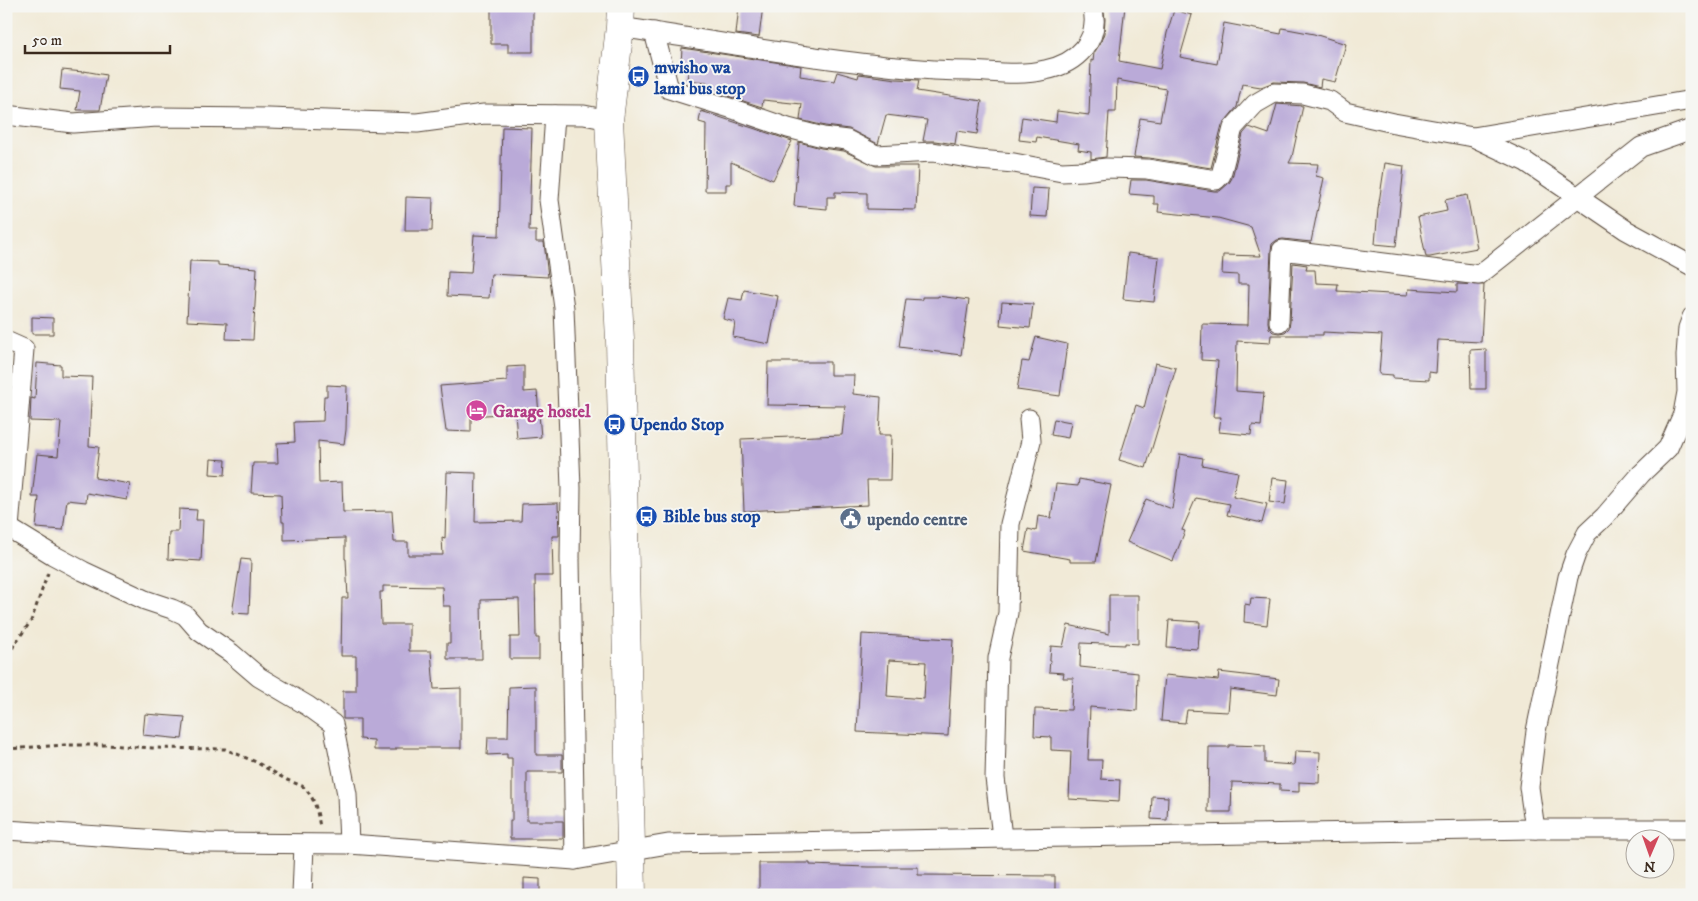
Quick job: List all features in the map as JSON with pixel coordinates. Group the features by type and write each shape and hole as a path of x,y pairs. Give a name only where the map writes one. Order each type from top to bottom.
{"highway":[{"path":"621,17 609,120 620,340 632,895"}],"street":[{"path":"621,17 654,32 891,67 959,71 1028,72 1044,71 1060,66 1082,52 1092,37 1094,22 1092,6"},
{"path":"654,32 669,89 788,128 823,137 847,140 876,155 933,152 978,160 1014,163 1062,172 1083,172 1106,168 1147,169 1216,180 1221,175 1233,128 1255,104 1274,93 1304,94 1330,101 1345,112 1473,137 1526,162 1626,230 1692,266"},
{"path":"1473,137 1692,100"},
{"path":"6,115 73,123 157,117 268,118 417,123 484,114 584,115 609,120"},
{"path":"554,115 549,200 564,308 571,488 570,559 575,860"},
{"path":"1279,322 1282,250 1479,275 1641,147 1692,129"},
{"path":"1534,829 1529,787 1536,731 1568,577 1576,554 1587,532 1604,517 1641,474 1668,448 1683,414 1687,392 1686,356 1688,328 1692,317"},
{"path":"6,341 24,349 9,528 53,555 130,593 185,615 199,631 232,653 259,677 308,706 333,724 346,794 349,844"},
{"path":"1002,837 996,778 998,658 1008,613 1010,524 1031,441 1029,419"},
{"path":"6,830 208,843 349,844 575,860 668,844 1534,829 1692,830"},
{"path":"302,895 304,845"}],"path":[{"path":"6,662 36,610 53,555"},
{"path":"6,749 64,745 105,745 228,749 309,791 315,805 323,845"}],"building":[{"path":"491,6 533,6 533,52 508,52 508,44 491,44"},
{"path":"739,6 763,6 759,37 736,34"},
{"path":"1103,6 1125,6 1119,61 1160,69 1167,33 1174,10 1192,15 1180,57 1217,64 1224,23 1281,34 1282,28 1314,34 1346,44 1335,82 1321,79 1320,87 1303,83 1274,82 1261,87 1242,84 1237,107 1222,125 1211,168 1134,157 1140,118 1160,121 1166,89 1117,80 1116,112 1109,112 1106,157 1091,159 1091,152 1078,150 1079,144 1037,137 1036,142 1019,140 1022,117 1056,122 1057,111 1089,115 1091,60 1093,61 1094,53 1104,33 1105,19"},
{"path":"682,48 801,66 800,76 834,81 837,72 858,78 859,74 919,80 917,91 982,101 977,134 957,131 955,144 923,141 927,120 886,115 878,144 849,129 800,120 802,104 763,100 762,107 706,89 707,82 687,80 689,64 681,64"},
{"path":"62,70 106,75 100,110 77,110 80,91 60,89"},
{"path":"1277,104 1303,106 1289,163 1318,164 1316,176 1324,178 1311,242 1283,239 1277,240 1272,244 1269,328 1273,332 1279,333 1285,332 1289,328 1293,263 1307,265 1306,270 1315,270 1316,283 1338,284 1337,291 1408,295 1409,289 1457,292 1457,284 1484,285 1481,342 1438,340 1436,373 1429,372 1429,380 1393,378 1393,375 1379,374 1382,335 1323,332 1323,335 1271,335 1270,343 1237,341 1236,391 1264,393 1261,426 1252,425 1251,435 1219,432 1221,417 1213,417 1218,361 1201,360 1202,324 1248,325 1249,284 1238,284 1238,275 1222,274 1223,255 1261,256 1251,227 1218,218 1158,212 1159,204 1154,204 1154,196 1129,194 1131,180 1146,180 1220,191 1232,178 1243,134 1249,127 1269,134"},
{"path":"701,111 792,141 773,180 731,162 731,184 726,184 726,191 705,191 706,124 699,122"},
{"path":"502,127 532,128 529,231 536,231 536,242 544,242 548,277 491,274 489,298 447,296 448,272 471,273 474,235 499,236"},
{"path":"799,142 821,148 844,151 876,166 918,166 916,210 867,209 867,193 835,192 835,197 827,197 827,209 794,206"},
{"path":"1385,163 1404,166 1396,246 1375,244"},
{"path":"1032,188 1049,189 1047,217 1030,216"},
{"path":"1467,195 1477,248 1426,257 1418,217 1447,211 1445,200"},
{"path":"406,197 433,198 432,231 405,231"},
{"path":"1128,253 1159,257 1154,302 1123,299"},
{"path":"190,261 218,262 218,265 257,268 253,340 226,339 227,323 187,321"},
{"path":"744,290 778,296 769,344 733,337 735,322 723,319 728,298 742,300"},
{"path":"938,296 969,300 961,355 899,347 906,299 922,300 922,297"},
{"path":"1002,302 1033,304 1030,328 1000,325"},
{"path":"32,317 53,318 53,334 32,334"},
{"path":"1036,337 1067,344 1060,396 1017,390 1022,361 1029,362"},
{"path":"1486,349 1486,389 1471,389 1470,350"},
{"path":"768,362 830,362 830,375 854,375 853,394 881,397 879,435 891,435 890,480 867,480 868,505 744,511 741,439 842,435 845,406 767,405"},
{"path":"37,363 61,365 61,376 92,377 89,446 99,447 95,478 130,484 127,500 87,493 86,502 67,500 63,530 36,528 39,497 32,497 37,454 58,456 61,422 30,421 31,398 35,399"},
{"path":"1155,363 1176,368 1146,468 1119,460 1136,405 1144,408"},
{"path":"524,366 524,392 537,391 541,437 517,439 515,413 471,416 471,432 446,431 440,386 507,381 507,367"},
{"path":"327,385 347,386 346,430 344,444 318,441 319,483 342,482 343,512 392,511 394,542 408,542 408,555 443,555 442,538 445,539 447,472 476,473 475,522 521,521 522,504 558,503 559,536 552,536 553,576 535,576 536,638 539,638 539,659 510,659 510,637 520,637 519,599 481,600 482,659 447,659 447,643 450,643 450,606 443,606 442,587 383,586 383,592 380,592 381,624 409,624 409,651 431,651 434,689 461,688 461,748 374,750 374,740 360,739 360,719 343,719 343,691 356,691 356,656 341,656 342,598 348,598 345,538 284,540 281,494 251,493 253,463 278,463 277,443 295,442 294,422 323,421 324,396 327,396"},
{"path":"1054,419 1071,422 1068,438 1051,435"},
{"path":"1180,454 1203,458 1202,465 1238,472 1233,497 1267,504 1262,523 1227,515 1230,504 1196,498 1182,530 1185,531 1173,561 1127,542 1146,499 1172,509"},
{"path":"211,459 226,460 225,475 210,474"},
{"path":"1272,478 1288,480 1285,504 1269,502"},
{"path":"1079,479 1111,485 1096,562 1070,562 1070,559 1024,551 1028,529 1036,531 1038,516 1051,518 1056,484 1078,486"},
{"path":"179,509 197,510 196,520 203,520 201,561 168,559 169,532 178,532"},
{"path":"241,559 251,560 249,614 232,613"},
{"path":"1109,595 1138,595 1138,644 1081,643 1080,667 1138,673 1137,711 1090,707 1088,760 1102,760 1101,779 1120,780 1119,802 1069,799 1071,751 1051,750 1051,737 1034,736 1035,709 1071,710 1073,678 1063,678 1064,673 1049,672 1051,646 1063,647 1068,625 1109,634"},
{"path":"1251,598 1270,599 1267,625 1244,622 1245,604 1250,605"},
{"path":"1169,620 1200,622 1198,649 1167,647"},
{"path":"862,634 953,639 948,736 857,732","holes":["889,660 926,662 924,699 887,696"]},
{"path":"1219,672 1279,679 1277,695 1230,689 1228,712 1187,710 1185,723 1161,721 1165,675 1218,680"},
{"path":"536,686 536,755 562,755 562,772 527,772 527,821 563,821 563,839 510,839 510,821 512,821 512,758 507,758 507,754 487,755 488,737 508,737 509,687"},
{"path":"145,714 185,717 182,739 143,735"},
{"path":"1229,745 1265,746 1265,763 1294,765 1295,751 1320,752 1319,783 1299,782 1299,792 1280,791 1280,784 1232,782 1231,812 1208,812 1209,747 1229,747"},
{"path":"1152,796 1168,797 1167,820 1151,819"},
{"path":"759,863 918,867 918,875 1055,876 1055,895 759,895"},
{"path":"524,878 540,879 540,895 524,895"}],"place":[{"name":"mwisho wa lami bus stop","path":"638,77"},
{"name":"Garage hostel","path":"477,411"},
{"name":"Upendo Stop","path":"614,424"},
{"name":"Bible bus stop","path":"647,516"},
{"name":"upendo centre","path":"851,519"}]}
